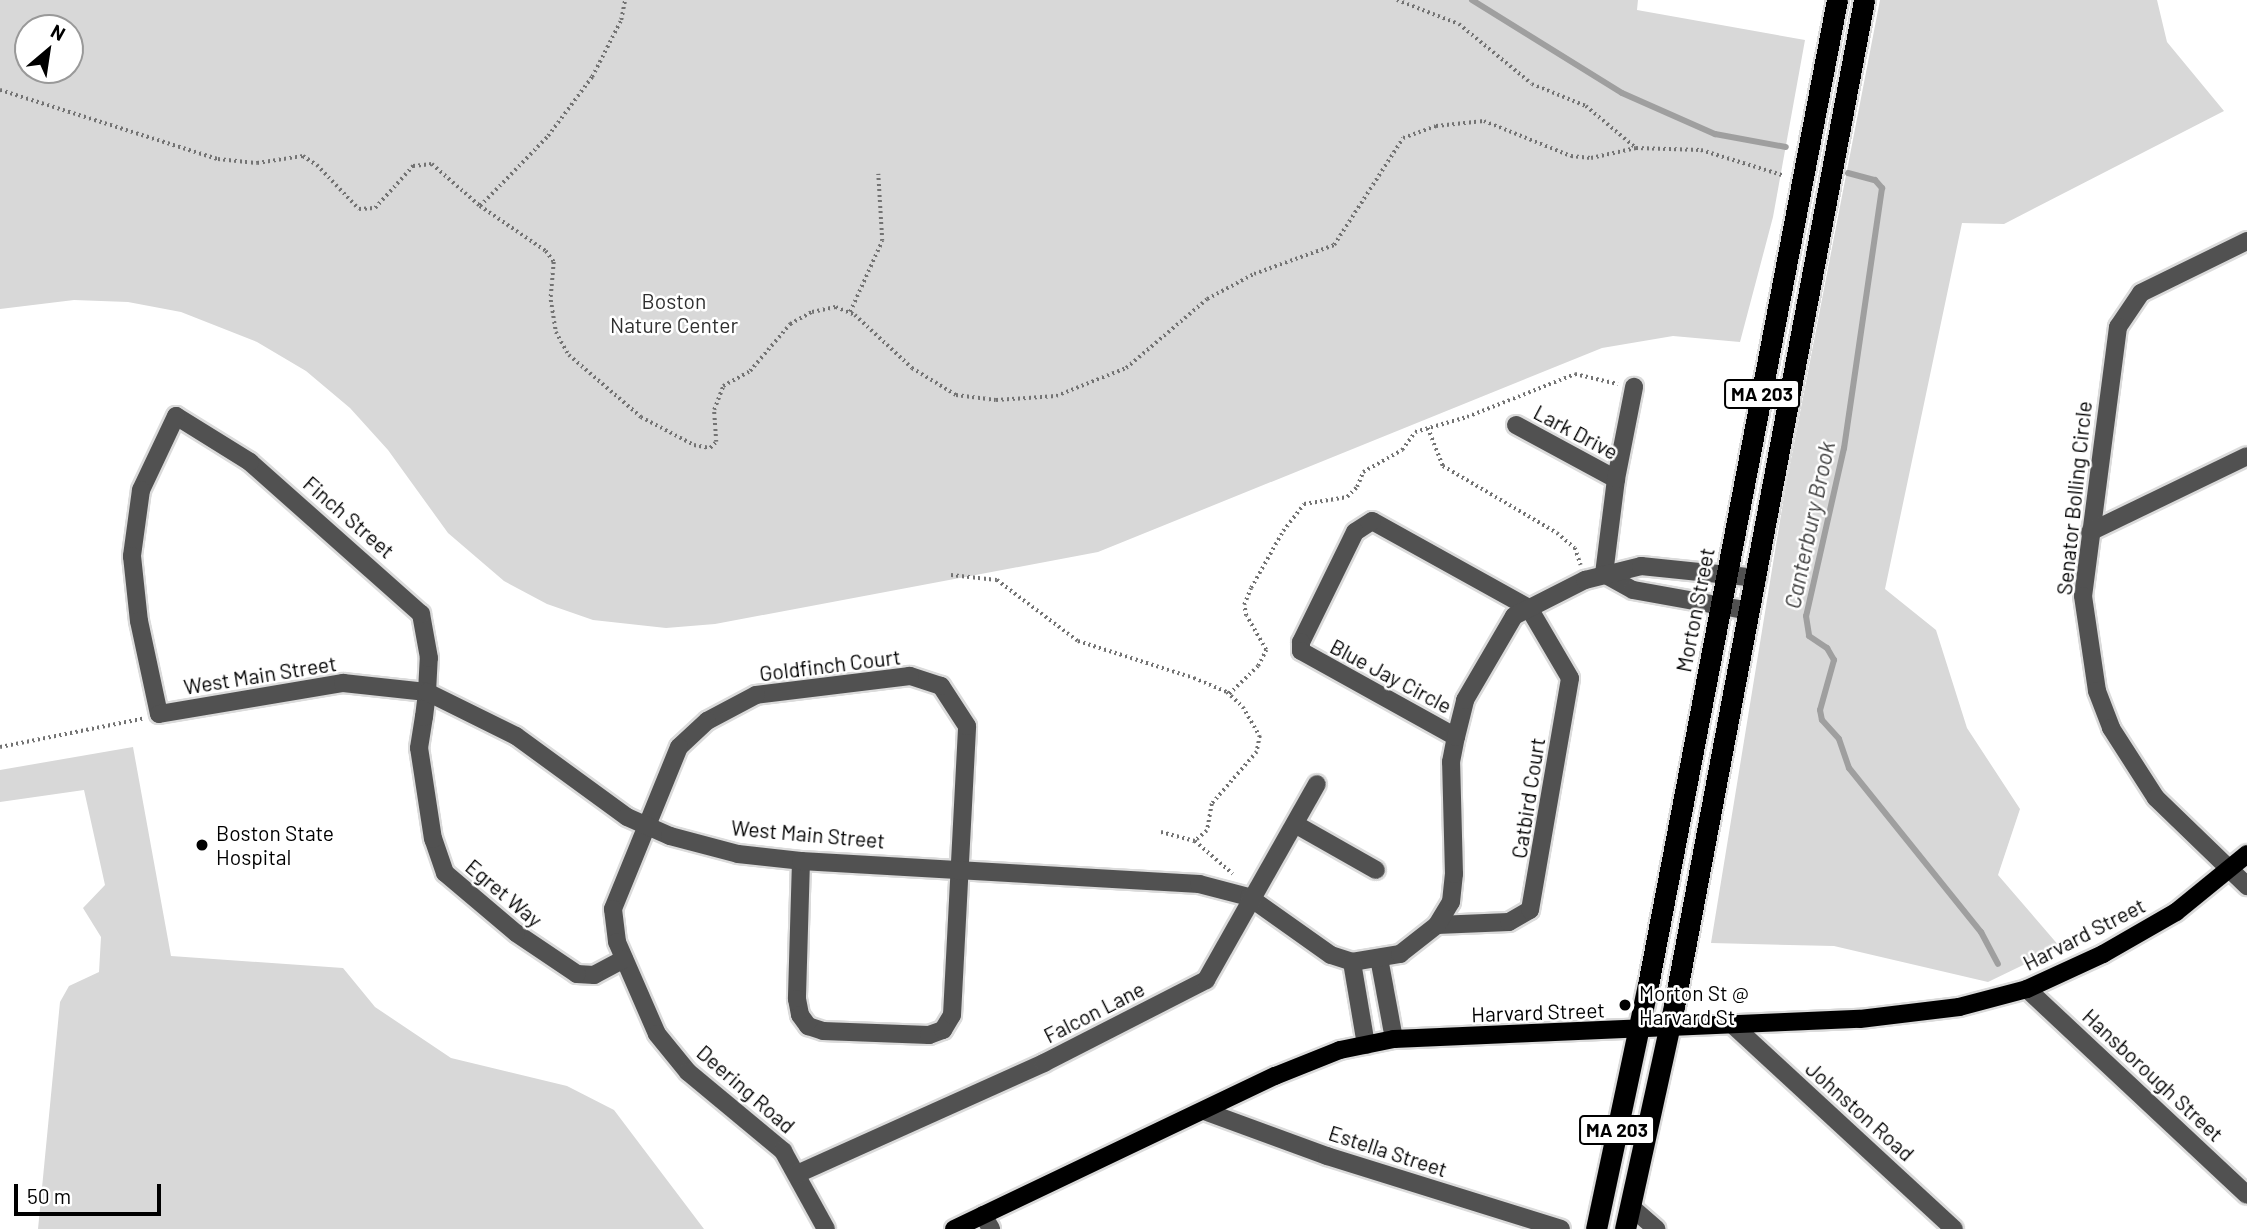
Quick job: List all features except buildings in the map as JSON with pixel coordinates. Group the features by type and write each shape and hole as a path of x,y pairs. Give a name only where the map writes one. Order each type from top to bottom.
{"highway":[{"name":"Morton Street","path":"1596,1229 1638,1032 1837,0"},
{"name":"MA 203","path":"1625,1229 1668,1030 1751,611 1864,0"}],"main road":[{"name":"Harvard Street","path":"954,1229 987,1222 1275,1076 1366,1045 1394,1039 1734,1027 1959,1007 2027,989 2103,954 2176,912 2230,870 2247,853"}],"street":[{"name":"Senator Bolling Circle","path":"2247,240 2141,293 2118,327 2083,596 2087,638 2097,691 2111,728 2156,798 2247,886"},
{"path":"1604,573 1616,479 1634,387"},
{"name":"Finch Street","path":"150,716 132,556 141,490 176,416 250,462 360,555 421,614 428,637 427,692"},
{"name":"Lark Drive","path":"1516,425 1616,479"},
{"path":"2090,532 2247,456"},
{"name":"Blue Jay Circle","path":"1455,737 1301,651 1301,642 1356,532 1372,521 1381,524 1529,608"},
{"path":"1366,1045 1352,962 1400,954 1437,925 1451,902 1454,874 1450,802 1455,737 1465,700 1514,616 1585,580 1640,566 1757,578"},
{"path":"1604,573 1633,590 1751,611"},
{"name":"Catbird Court","path":"1437,925 1509,922 1530,910 1534,901 1570,678 1529,608"},
{"name":"Goldfinch Court","path":"645,827 678,747 707,722 756,695 910,676 941,686 967,726 952,1015 943,1030 929,1035 822,1031 808,1026 800,1016 797,999 801,861"},
{"name":"West Main Street","path":"150,716 343,683 427,692 516,736 645,827 738,854 801,861 958,868 1199,884 1253,891 1331,954 1352,962"},
{"name":"Egret Way","path":"427,692 419,748 433,839 445,873 516,933 577,974 594,975 624,959"},
{"name":"Falcon Lane","path":"797,1174 1044,1063 1206,979 1253,891 1317,784"},
{"path":"1294,824 1376,870"},
{"name":"Deering Road","path":"645,827 613,909 624,959 664,1044 688,1072 783,1151 826,1229"},
{"path":"1379,958 1394,1039"},
{"name":"Hansborough Street","path":"2027,989 2247,1195"},
{"name":"Johnston Road","path":"1734,1027 1954,1229"},
{"name":"Estella Street","path":"1204,1111 1327,1156 1561,1229"},
{"path":"1630,1206 1656,1229"}],"path":[{"path":"480,206 548,136 585,88 621,20 625,0"},
{"path":"1397,0 1459,24 1532,84 1586,106 1636,148"},
{"path":"0,90 218,159 257,163 303,156 317,164 359,209 376,208 413,166 432,164 480,206 546,251 554,262 551,300 556,332 569,355 641,417 694,445 710,448 716,442 714,410 723,386 750,371 790,324 824,309 836,307 849,313 912,368 957,395 996,400 1056,396 1126,368 1207,299 1254,274 1334,245 1403,138 1446,124 1484,121 1571,156 1591,158 1636,148 1701,150 1802,182"},
{"path":"849,313 882,241 878,174"},
{"path":"1229,694 1258,667 1266,650 1251,628 1244,605 1292,517 1304,504 1346,497 1357,487 1363,472 1402,450 1408,437 1428,428 1467,417 1575,373 1634,387"},
{"path":"1428,428 1443,466 1575,548 1585,580"},
{"path":"951,575 997,580 1096,650 1194,678 1229,694 1254,720 1260,736 1257,752 1212,804 1207,831 1195,841"},
{"path":"0,747 150,716"},
{"path":"1161,832 1195,841 1253,891"}],"green space":[{"name":"Boston Nature Center","path":"0,0 1638,0 1637,10 1805,40 1773,217 1740,342 1673,336 1602,348 1098,552 715,624 666,628 593,620 547,604 504,581 448,533 388,450 350,408 306,371 257,342 181,312 128,302 74,300 0,309"},
{"path":"1880,0 2157,0 2167,42 2224,111 2004,224 1962,223 1885,589 1936,630 1967,728 2020,809 1998,875 2060,947 1988,982 1834,946 1711,943 1785,490"},
{"path":"133,747 171,956 343,968 375,1007 451,1058 567,1086 614,1110 704,1229 38,1229 60,1002 69,986 99,972 101,937 83,908 105,885 84,790 0,802 0,770"}],"waterway":[{"name":"Canterbury Brook","path":"1472,0 1622,93 1715,134 1786,147"},
{"name":"Canterbury Brook","path":"1848,173 1875,180 1882,188 1844,448 1806,616 1809,636 1827,648 1834,660 1820,710 1822,720 1839,739 1849,768 1981,932 1998,964"}],"place":[{"name":"Boston State Hospital","path":"202,845"},
{"name":"Morton St @ Harvard St","path":"1625,1005"}]}
